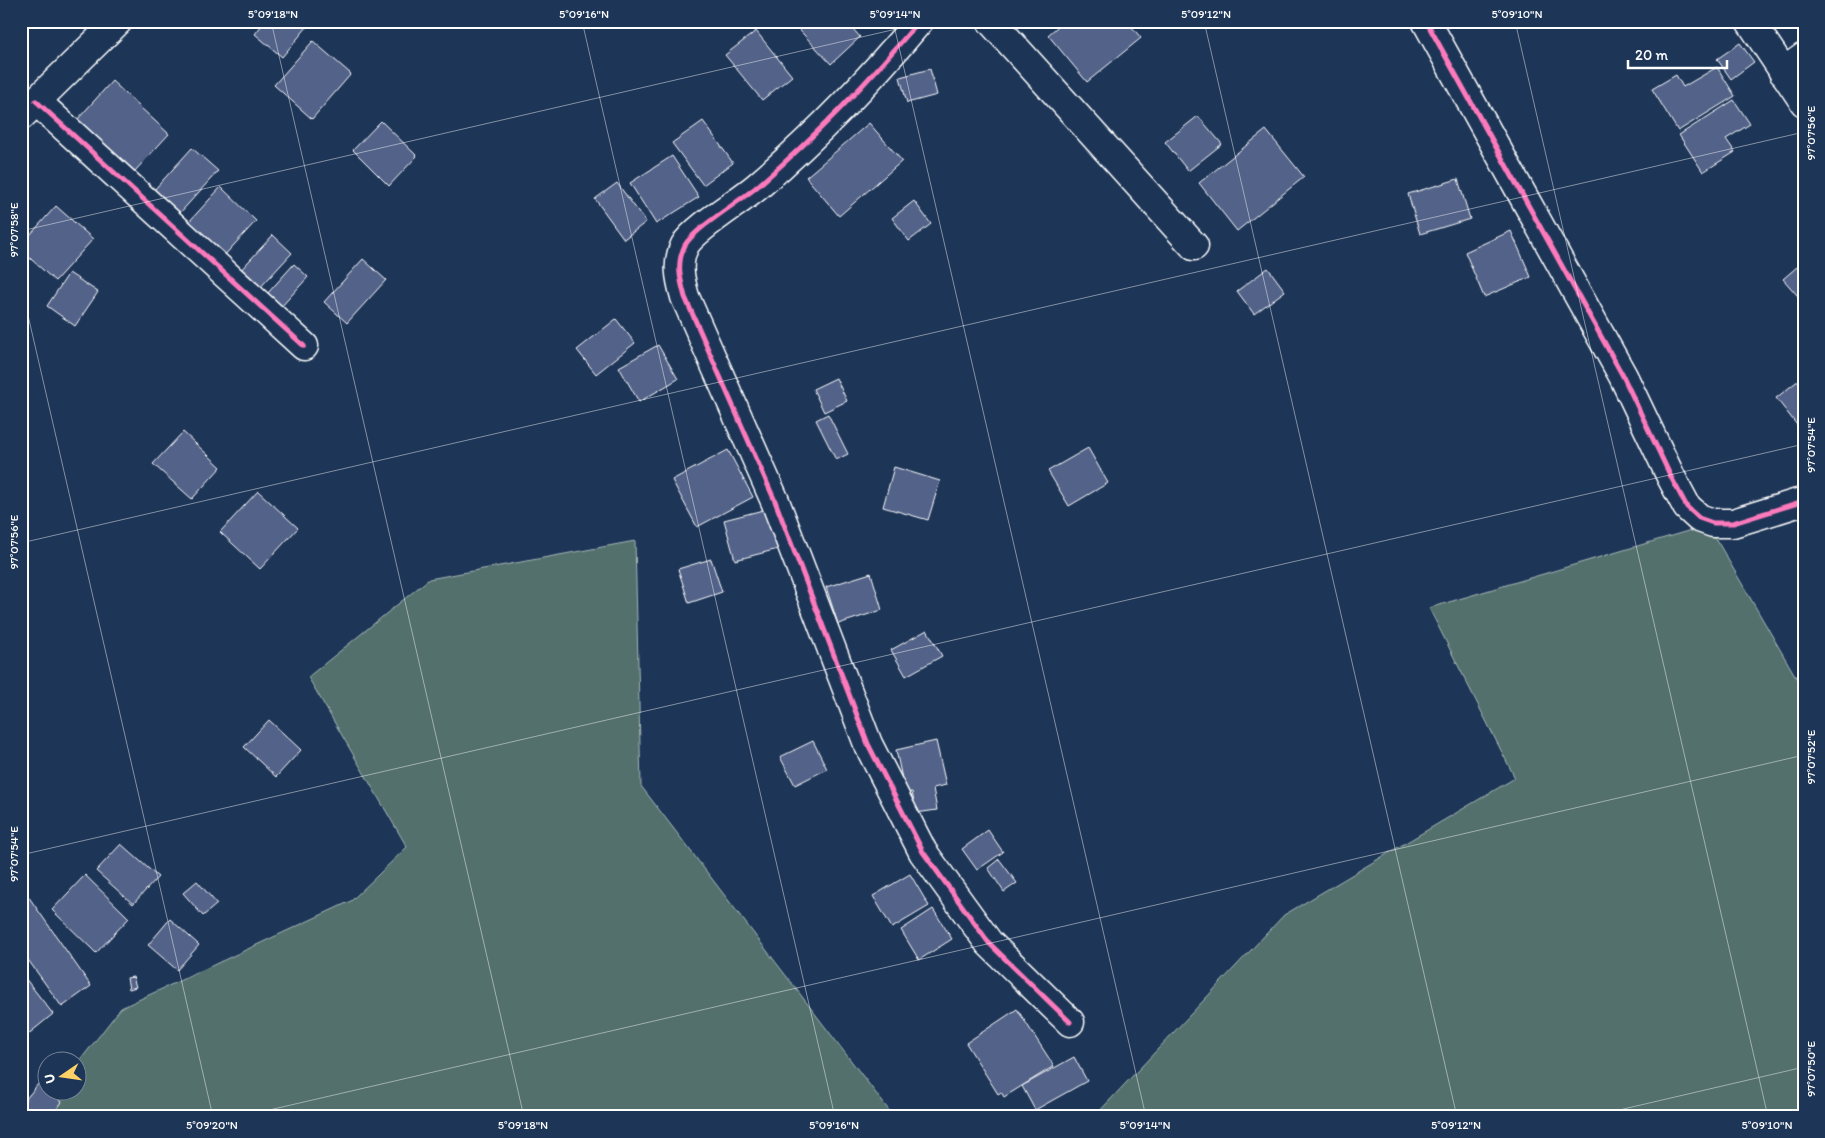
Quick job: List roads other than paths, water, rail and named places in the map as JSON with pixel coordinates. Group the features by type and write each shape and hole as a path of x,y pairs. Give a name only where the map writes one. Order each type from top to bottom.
{"street":[{"path":"118,21 29,108 304,346"},
{"path":"919,21 849,100 758,186 700,230 686,243 680,256 680,279 685,297 774,501 868,744 923,852 989,944 1070,1022"},
{"path":"992,21 1194,246"},
{"path":"1426,21 1623,376 1671,477 1688,507 1700,518 1713,523 1733,522 1804,501"},
{"path":"1750,21 1794,65 1804,102"}]}
